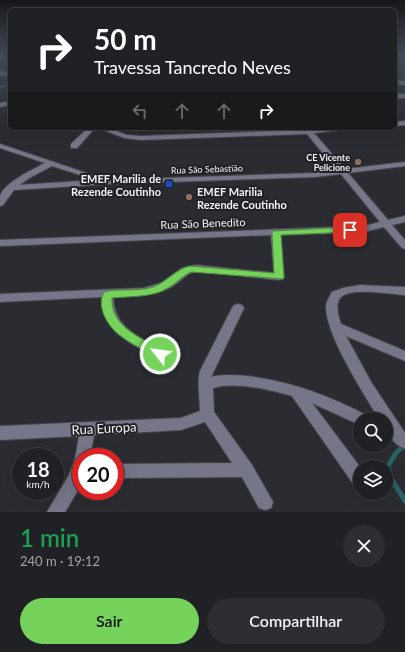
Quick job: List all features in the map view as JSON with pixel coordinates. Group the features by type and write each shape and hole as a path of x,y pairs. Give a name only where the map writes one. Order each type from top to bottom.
{"street":[{"path":"74,146 90,130"},
{"path":"107,130 126,137 141,138 298,133 308,130 405,246"},
{"path":"0,146 50,164 109,182"},
{"path":"1,199 10,188 23,178 50,164"},
{"name":"Rua São Sebastião","path":"10,188 109,182 315,175 405,164"},
{"name":"Rua São Benedito","path":"0,243 364,229 405,219"},
{"path":"0,298 144,292 165,286 182,272 190,269 279,277 276,233"},
{"path":"396,436 348,355 335,326 332,313 332,301 336,295 341,292 361,288 405,291"},
{"path":"107,294 108,309 114,323 122,332 160,354"},
{"path":"238,308 206,371 204,378 206,385 207,414 246,470 265,502"},
{"path":"335,326 405,356"},
{"path":"206,385 213,381 246,382 295,390 353,415"},
{"path":"295,390 353,470"},
{"name":"Rua Europa","path":"0,433 181,424 196,420 207,414"},
{"path":"84,448 88,428"},
{"path":"124,472 246,470"},
{"path":"55,512 68,495 72,486"}],"waterway":[{"path":"0,87 8,85"},
{"path":"405,444 396,453 388,466 391,478 405,501"}],"place":[{"name":"CE Vicente Pelicione","path":"358,162"},
{"name":"EMEF Marilia de Rezende Coutinho","path":"169,184"},
{"name":"EMEF Marilia Rezende Coutinho","path":"189,197"}],"route":[{"path":"160,354 122,332 114,323 106,304 107,294 155,290 165,286 182,272 196,268 279,277 276,233 350,230"}]}
